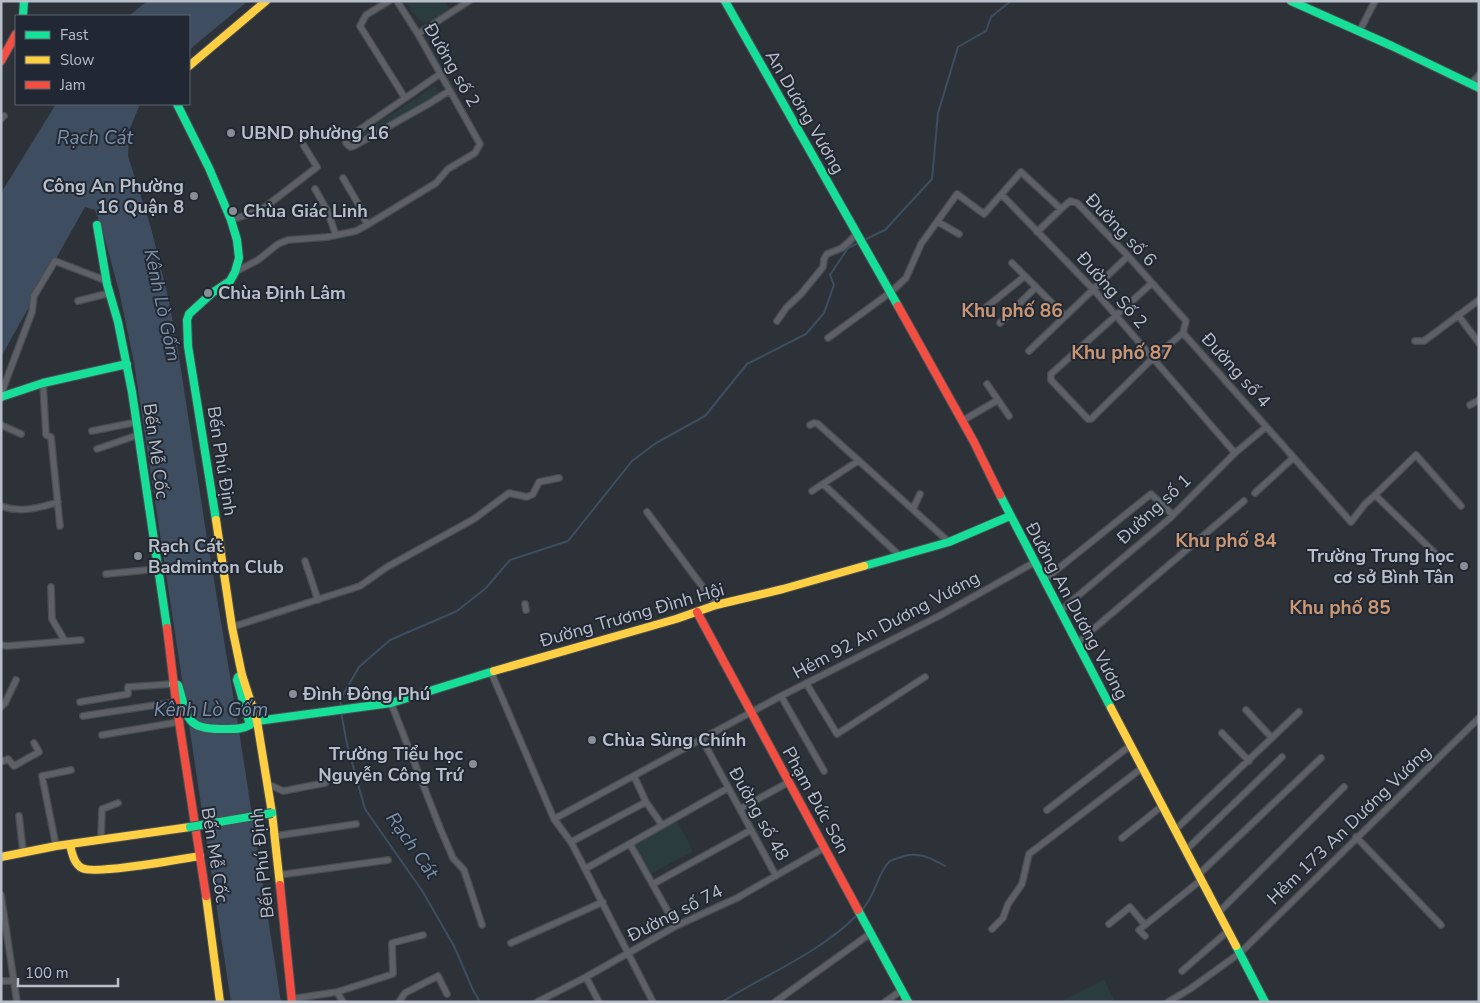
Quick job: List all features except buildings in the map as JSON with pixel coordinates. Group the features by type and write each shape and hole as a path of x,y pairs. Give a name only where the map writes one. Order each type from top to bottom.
{"street":[{"path":"23,15 24,1"},
{"path":"190,65 266,1"},
{"path":"389,1 366,15 360,26 405,98"},
{"name":"Đường số 2","path":"367,226 436,183 448,169 475,153 480,144 418,34 397,1"},
{"path":"418,34 470,1"},
{"name":"An Dương Vương","path":"725,1 858,235"},
{"path":"1291,1 1475,86 1479,76"},
{"path":"1359,32 1375,1"},
{"path":"1,61 15,36"},
{"path":"440,74 349,137 346,140 348,146 354,146 430,104 450,90"},
{"path":"178,105 209,168 231,220 237,240 239,258 235,272"},
{"path":"231,220 264,207 317,167 304,146"},
{"name":"Đường số 6","path":"1002,195 1021,172 1061,209 1070,201 1077,203 1128,256 1186,321 1183,333"},
{"path":"235,272 258,260 278,244 288,240 336,235 356,231 367,226 360,207 343,178"},
{"path":"315,189 327,210 336,235"},
{"path":"828,338 891,292 906,278 921,244 958,194 984,214 1002,195"},
{"name":"Đường Số 2","path":"1002,195 1093,289 1235,453"},
{"path":"1037,232 1061,209"},
{"path":"938,222 959,234"},
{"name":"Bến Mễ Cốc","path":"97,225 107,281 127,364 137,422 170,649 173,684 178,685 180,688 179,722 213,942 220,1002"},
{"path":"777,321 786,308 801,294 823,267 827,254 842,248 858,235"},
{"name":"Đường An Dương Vương","path":"858,235 974,442 1010,516 1265,1002"},
{"path":"1029,351 1128,256"},
{"path":"1,395 32,312 34,296 55,261 107,281"},
{"path":"1012,263 1065,316"},
{"name":"Bến Phú Định","path":"235,272 230,281 212,293 189,314 186,320 188,346 204,435 232,628 242,675 257,721 268,784 291,1001"},
{"path":"984,309 1025,276"},
{"path":"1152,283 1051,374 1051,380 1088,419 1091,419 1153,358 1183,333"},
{"path":"1000,323 1036,287"},
{"path":"78,302 110,293"},
{"path":"1415,341 1424,341 1479,300"},
{"path":"1458,315 1479,342"},
{"name":"Đường số 4","path":"1183,333 1351,522 1364,504 1375,495"},
{"path":"1,395 43,383 127,364"},
{"path":"43,383 46,434 50,437 60,526"},
{"path":"987,384 1009,416"},
{"path":"962,421 998,400"},
{"path":"1470,405 1479,400"},
{"path":"92,431 137,422"},
{"path":"810,425 818,424 948,542"},
{"path":"1,425 21,434"},
{"name":"Đường số 1","path":"1060,611 1173,515 1235,453 1266,427"},
{"path":"97,449 138,435"},
{"path":"1437,555 1375,495 1416,455 1461,506"},
{"path":"1255,493 1293,458"},
{"path":"812,490 858,461"},
{"path":"232,628 360,586 386,567 474,519 509,493 527,497 533,494 539,482 559,478"},
{"path":"823,484 900,556"},
{"path":"913,509 920,494"},
{"path":"1044,580 1151,494 1160,500 1173,515"},
{"path":"1077,643 1244,501"},
{"path":"1,506 21,509 38,508 58,502"},
{"path":"647,512 716,605"},
{"name":"Đường Trương Đình Hội","path":"257,721 392,703 716,605 948,542 1010,516"},
{"path":"305,561 318,600"},
{"name":"Hẻm 92 An Dương Vương","path":"554,819 750,712 939,616 1035,562"},
{"path":"106,574 157,569"},
{"path":"51,587 52,619 65,641"},
{"name":"Phạm Đức Sơn","path":"696,612 908,1002"},
{"path":"1,645 81,640"},
{"path":"491,672 554,819 586,869 630,953 653,1002"},
{"path":"82,716 179,701 191,722 204,729 245,728 250,725 250,722 238,680 238,677 242,675"},
{"path":"806,683 837,734 925,677"},
{"path":"1,707 5,703 16,680"},
{"path":"80,702 128,694 128,687 173,684"},
{"path":"781,696 824,771"},
{"path":"392,703 440,828 453,858 464,870 482,926"},
{"path":"1246,710 1272,738"},
{"path":"1175,830 1299,712"},
{"name":"Hẻm 173 An Dương Vương","path":"1168,1002 1190,989 1240,953 1479,718"},
{"path":"102,735 179,722"},
{"path":"1222,733 1249,761"},
{"name":"Đường số 48","path":"702,739 776,876"},
{"path":"1,760 8,759 14,766 39,752 34,743"},
{"path":"1047,810 1131,745"},
{"path":"1186,850 1282,757"},
{"path":"1145,936 1139,930 1200,877 1321,758"},
{"path":"992,929 1003,918 1008,904 1022,884 1028,854 1142,768"},
{"path":"56,846 42,776 71,770"},
{"path":"634,776 646,802 662,825"},
{"name":"Đường số 48","path":"740,809 789,782"},
{"path":"268,784 283,791 326,783"},
{"path":"1218,913 1344,787"},
{"path":"586,869 728,788"},
{"path":"570,842 646,802"},
{"path":"101,839 102,809 118,803"},
{"path":"1122,838 1162,806"},
{"path":"1,857 56,846 153,833 272,813"},
{"path":"19,816 23,852"},
{"path":"275,836 356,824"},
{"path":"654,884 751,830"},
{"path":"1356,837 1441,925"},
{"path":"630,844 676,926"},
{"path":"70,845 76,864 86,870 121,868 200,856"},
{"name":"Đường số 74","path":"537,1002 630,953 676,926 737,898 824,848"},
{"path":"279,875 388,860"},
{"path":"1,895 3,923 17,1002"},
{"path":"511,943 603,902"},
{"path":"1109,924 1130,907 1145,925"},
{"path":"1182,971 1228,931"},
{"path":"775,1002 871,933"},
{"path":"291,1001 337,992 393,974 392,944 423,935"},
{"path":"400,1002 405,992 438,976 447,994"},
{"path":"586,977 599,1002"},
{"path":"1,981 14,981"},
{"path":"885,1002 902,990"},
{"path":"337,992 343,1002"}],"shaded area":[{"path":"405,1 444,1 449,9 424,22 416,16"},
{"path":"435,86 439,92 438,96 352,143 354,139"},
{"path":"677,821 693,851 650,874 634,844"},
{"path":"1104,980 1115,1002 1060,1002"}],"water":[{"path":"147,1 248,1 190,49 190,15 130,15"},
{"name":"Kênh Lò Gốm","path":"55,105 140,105 129,131 128,156 151,228 177,344 281,1002 231,1002 134,363 120,295 103,232 95,210 85,207 1,357 1,193"}],"waterway":[{"path":"862,241 885,230 932,179 938,113 958,47 986,31 991,17 1011,1"},
{"path":"341,707 340,700 359,667 390,640 457,611 486,588 510,560 568,541 632,461 656,443 705,416 747,364 806,334 824,313 834,285 830,275 848,248 858,243"},
{"name":"Rạch Cát","path":"341,712 347,744 365,809 423,892 454,946 480,1002"},
{"path":"862,910 870,898 885,866 890,861 904,856 920,855 945,866"},
{"path":"722,1002 810,952 857,915"}],"traffic: fast":[{"path":"23,15 24,1"},
{"path":"725,1 898,306"},
{"path":"1291,1 1392,46 1479,88"},
{"path":"178,105 209,168 231,220 237,240 239,258 230,281 212,293 189,314 187,320 188,346 216,520"},
{"path":"97,225 107,284 118,322 132,392 167,628"},
{"path":"1,397 43,383 127,364"},
{"path":"1000,495 1111,708"},
{"path":"864,566 949,542 1010,516"},
{"path":"257,721 391,703 494,671"},
{"path":"173,684 178,685 186,713 194,724 210,729 240,728 250,725 237,680 242,675"},
{"path":"190,827 272,813"},
{"path":"858,910 908,1002"},
{"path":"1236,946 1265,1002"}],"traffic: slow":[{"path":"190,65 266,1"},
{"path":"216,520 232,627 242,675 257,721 272,813 280,885"},
{"path":"494,671 676,619 716,605 783,589 864,566"},
{"path":"1111,708 1236,946"},
{"path":"1,857 56,846 190,827"},
{"path":"70,845 77,864 82,868 90,870 120,868 200,856"},
{"path":"206,896 220,1002"}],"traffic: jam":[{"path":"1,61 15,36"},
{"path":"898,306 974,442 1000,495"},
{"path":"697,612 858,910"},
{"path":"167,628 176,702 206,896"},
{"path":"280,885 292,1002"}],"place":[{"name":"UBND phường 16","path":"231,133"},
{"name":"Công An Phường 16 Quận 8","path":"194,196"},
{"name":"Chùa Giác Linh","path":"233,211"},
{"name":"Chùa Định Lâm","path":"208,293"},
{"name":"Rạch Cát Badminton Club","path":"138,556"},
{"name":"Trường Trung học cơ sở Bình Tân","path":"1464,566"},
{"name":"Đình Đông Phú","path":"293,694"},
{"name":"Chùa Sùng Chính","path":"592,740"},
{"name":"Trường Tiểu học Nguyễn Công Trứ","path":"473,764"}],"district":[{"name":"Khu phố 86","path":"1012,310"},
{"name":"Khu phố 87","path":"1122,352"},
{"name":"Khu phố 84","path":"1226,540"},
{"name":"Khu phố 85","path":"1340,607"}]}
